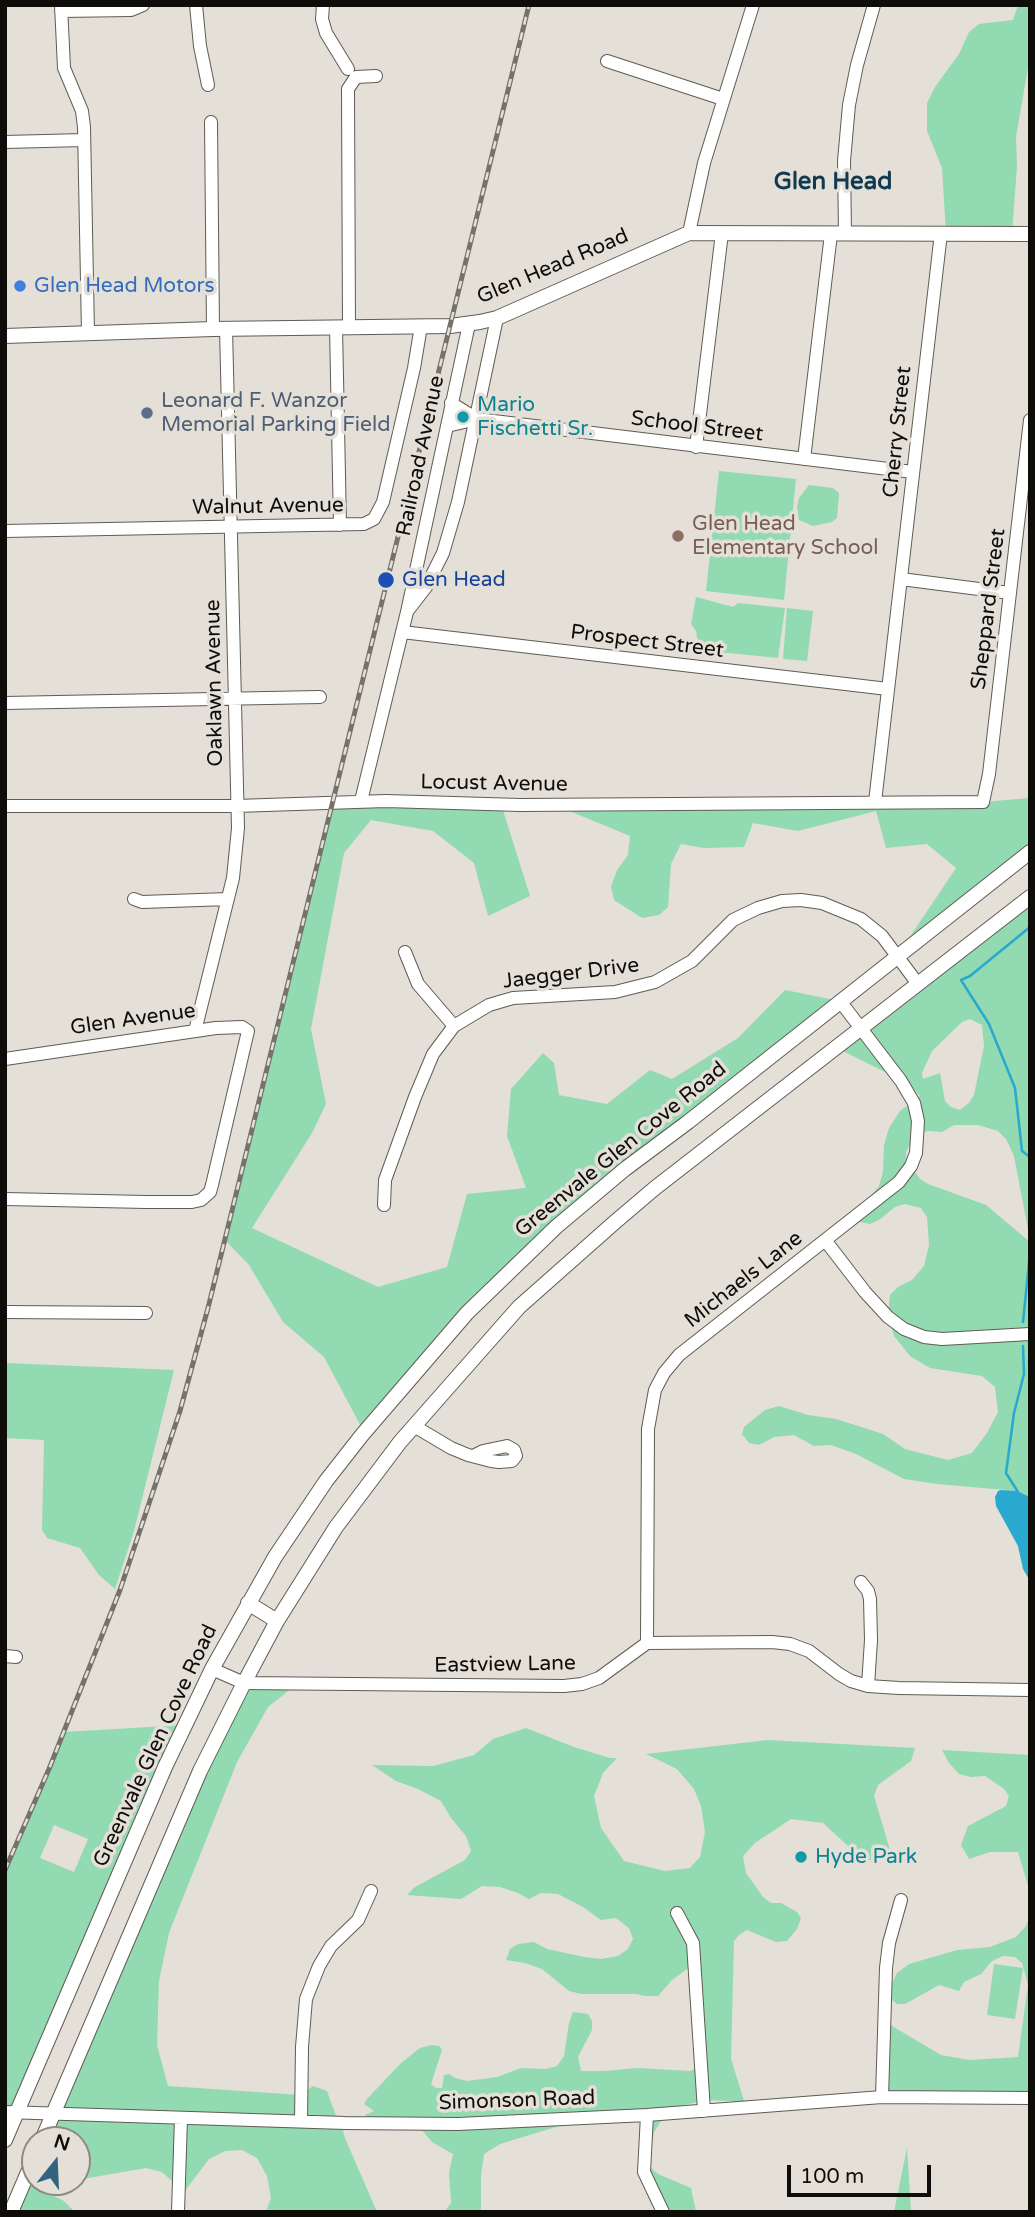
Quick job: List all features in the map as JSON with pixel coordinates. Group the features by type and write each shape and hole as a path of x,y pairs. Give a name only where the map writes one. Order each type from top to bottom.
{"main road":[{"name":"Glen Head Road","path":"5,336 469,324 498,318 689,233 1030,233"},
{"name":"Greenvale Glen Cove Road","path":"5,2140 12,2112 160,1779 212,1669 275,1557 326,1481 404,1383 476,1304 556,1227 615,1177 1030,852"},
{"path":"48,2126 200,1771 244,1684 277,1621 336,1527 414,1426 519,1307 655,1188 1030,897"},
{"path":"248,1603 277,1621"},
{"path":"11,2212 21,2189"}],"street":[{"path":"88,333 82,111 64,68 61,8 131,10 143,5"},
{"path":"196,5 200,46 208,85"},
{"path":"323,5 322,19 326,33 348,69"},
{"path":"689,233 704,163 753,5"},
{"path":"804,459 838,234 849,105 874,5"},
{"path":"607,61 723,99"},
{"path":"340,525 348,89 356,76 376,76"},
{"name":"Oaklawn Avenue","path":"195,1031 236,860 230,526 211,122"},
{"path":"5,142 84,140"},
{"path":"696,446 722,233"},
{"name":"Cherry Street","path":"875,802 942,233"},
{"path":"407,612 426,587 443,553 458,502 498,318"},
{"name":"Railroad Avenue","path":"361,801 407,612 469,324"},
{"name":"Walnut Avenue","path":"5,531 364,524 374,519 379,510 414,368 421,326"},
{"name":"School Street","path":"452,403 477,419"},
{"name":"School Street","path":"447,426 477,419 913,472"},
{"name":"Sheppard Street","path":"983,803 989,774 1010,593 1025,507 1030,420"},
{"path":"901,579 1010,593"},
{"name":"Prospect Street","path":"402,632 888,689"},
{"path":"5,703 320,697"},
{"name":"Locust Avenue","path":"5,806 236,806 361,801 520,805 983,803"},
{"path":"134,899 142,902 228,899"},
{"name":"Jaegger Drive","path":"384,1205 386,1180 433,1054 454,1026 489,1006 513,998 615,992 655,982 692,961 733,920 758,908 782,901 822,902 844,910 872,927 918,984"},
{"path":"405,952 418,984 454,1026"},
{"name":"Michaels Lane","path":"647,1643 648,1429 655,1390 664,1373 679,1355 899,1182 911,1166 918,1145 918,1121 914,1103 901,1081 840,1001"},
{"name":"Glen Avenue","path":"5,1059 195,1031 242,1027 248,1031 212,1185 210,1192 201,1200 146,1202 5,1199"},
{"path":"825,1240 865,1292 888,1317 904,1329 924,1337 942,1339 1030,1334"},
{"path":"5,1312 146,1313"},
{"path":"414,1426 451,1448 473,1456"},
{"path":"861,1582 870,1599 868,1686"},
{"path":"647,1643 790,1644 810,1651 851,1681 868,1686 899,1689 1030,1690"},
{"name":"Eastview Lane","path":"212,1669 244,1684 564,1686 599,1678 647,1643"},
{"path":"301,2121 306,1999 319,1966 331,1946 358,1920 371,1891"},
{"path":"882,2097 886,1968 901,1900"},
{"path":"677,1913 694,1943 704,2110"},
{"name":"Simonson Road","path":"12,2112 458,2124 647,2115 882,2097 1030,2098"},
{"path":"647,2115 644,2172 663,2212"},
{"path":"178,2212 181,2118"}],"green space":[{"path":"1018,5 1030,5 1030,56 1016,137 1017,166 1012,233 946,233 942,168 927,131 927,103 959,54 969,32 979,24 1013,20"},
{"path":"719,471 796,479 784,600 706,591"},
{"path":"809,485 833,488 839,493 837,518 832,522 813,526 799,520 799,498"},
{"path":"696,597 733,607 738,603 785,608 778,658 699,650 696,631 691,624"},
{"path":"787,608 813,611 807,661 783,659"},
{"path":"1030,798 1030,852 897,956 956,868 927,844 886,848 876,811 798,831 753,823 744,847 704,848 681,844 671,864 668,907 659,915 642,918 614,900 611,887 617,870 628,855 630,836 555,805 983,802"},
{"path":"333,802 501,804 530,896 488,916 474,863 433,831 371,820 344,853 311,1029 326,1104 312,1133 252,1228 378,1287 447,1267 467,1194 526,1188 507,1136 511,1089 543,1053 554,1063 559,1095 607,1104 650,1070 672,1079 738,1038 785,990 840,1001 556,1227 364,1432 324,1357 283,1322 249,1265 224,1239"},
{"path":"1030,897 1030,1240 1014,1156 1006,1139 998,1131 978,1125 954,1125 942,1132 928,1131 915,1135 906,1152 907,1161 920,1179 986,1205 1030,1242 1030,1497 1017,1491 904,1479 856,1454 831,1445 814,1446 794,1435 774,1437 759,1445 749,1443 742,1434 744,1427 765,1410 779,1406 808,1415 836,1419 883,1434 905,1449 948,1460 972,1453 998,1412 995,1387 982,1376 930,1368 910,1356 894,1336 888,1317 890,1295 898,1287 912,1280 924,1266 929,1245 927,1217 921,1208 905,1204 895,1207 870,1224 851,1220 879,1186 889,1128 900,1111 920,1096 909,1084 837,1048","holes":["970,1019 982,1025 984,1046 974,1095 960,1110 945,1101 940,1073 923,1079 922,1073 932,1051 962,1022"]},
{"path":"5,1363 174,1370 134,1531 115,1589 99,1575 80,1548 47,1538 42,1530 44,1440 5,1438"},
{"path":"244,1683 297,1684 268,1707 237,1762 169,1933 159,1981 157,2045 168,2086 301,2095 313,2086 327,2091 377,2212 266,2212 271,2198 267,2176 257,2158 242,2150 225,2151 209,2159 184,2192 162,2172 146,2168 91,2178 91,2126 48,2126"},
{"path":"183,1725 5,2138 5,1870 64,1732","holes":["54,1825 88,1839 74,1872 40,1858"]},
{"path":"526,1728 574,1747 617,1758 603,1773 594,1796 601,1828 624,1861 665,1871 690,1868 700,1857 705,1832 701,1806 694,1789 677,1769 646,1754 768,1740 915,1748 911,1761 878,1785 874,1796 890,1850 887,1860 876,1862 860,1857 823,1823 791,1819 755,1843 743,1856 746,1873 763,1897 771,1903 781,1903 797,1912 801,1918 797,1929 787,1941 776,1942 747,1930 734,1941 731,2059 746,2107 731,2101 706,2100 680,2106 663,2118 654,2132 648,2165 658,2174 691,2188 696,2212 665,2212 646,2172 647,2122 609,2117 559,2126 500,2144 484,2154 481,2212 444,2212 451,2203 449,2173 453,2154 432,2142 417,2124 378,2124 365,2115 374,2111 364,2104 367,2099 401,2063 420,2048 431,2045 439,2046 442,2050 431,2084 436,2088 442,2088 444,2075 449,2074 467,2081 497,2077 521,2068 546,2069 557,2066 564,2056 573,2012 588,2014 592,2021 592,2030 578,2057 581,2071 637,2068 690,2071 698,2068 694,1964 672,1980 658,1996 581,1994 569,1991 542,1969 506,1960 510,1949 518,1944 534,1942 547,1949 584,1957 601,1959 618,1956 628,1949 633,1939 629,1928 616,1918 601,1920 558,1894 541,1893 529,1899 500,1887 482,1886 461,1899 407,1895 415,1887 465,1860 471,1851 466,1836 441,1801 396,1781 372,1765 433,1766 474,1755 493,1739"},
{"path":"942,1750 1030,1755 1030,1892 1018,1852 990,1852 969,1859 961,1845 968,1826 1006,1806 1009,1796 1004,1789 985,1776 959,1774"},
{"path":"1030,1915 1030,2098 882,2097 887,2023 941,2055 969,2060 1018,2057 1028,1985 1022,1963 1015,1957 1003,1956 992,1961 981,1974 964,1982 959,1991 939,1985 905,2004 897,2004 892,2000 889,1990 897,1973 909,1964 957,1950 990,1947 1016,1937 1026,1926"},
{"path":"994,1964 1023,1968 1015,2019 987,2015"},
{"path":"907,2148 911,2212 894,2212"},
{"path":"21,2190 21,2196 54,2196 75,2212 12,2212"}],"water":[{"path":"1001,1490 1017,1491 1030,1497 1030,1581 1023,1569 1018,1546 996,1506 995,1497"}],"waterway":[{"path":"1030,927 970,976 961,980 989,1024 1015,1088 1022,1151 1030,1157"},
{"path":"1023,1322 1030,1253"},
{"path":"1018,1492 1006,1473 1014,1413 1024,1374 1023,1346"}],"railway":[{"path":"5,1870 49,1769 120,1590 180,1411 208,1308 529,5"}],"place":[{"name":"Glen Head Motors","path":"20,286"},
{"name":"Leonard F. Wanzor Memorial Parking Field","path":"147,413"},
{"name":"Mario Fischetti Sr.","path":"463,417"},
{"name":"Glen Head Elementary School","path":"678,536"},
{"name":"Glen Head","path":"386,580"},
{"name":"Hyde Park","path":"801,1857"}],"district":[{"name":"Glen Head","path":"833,183"}]}
